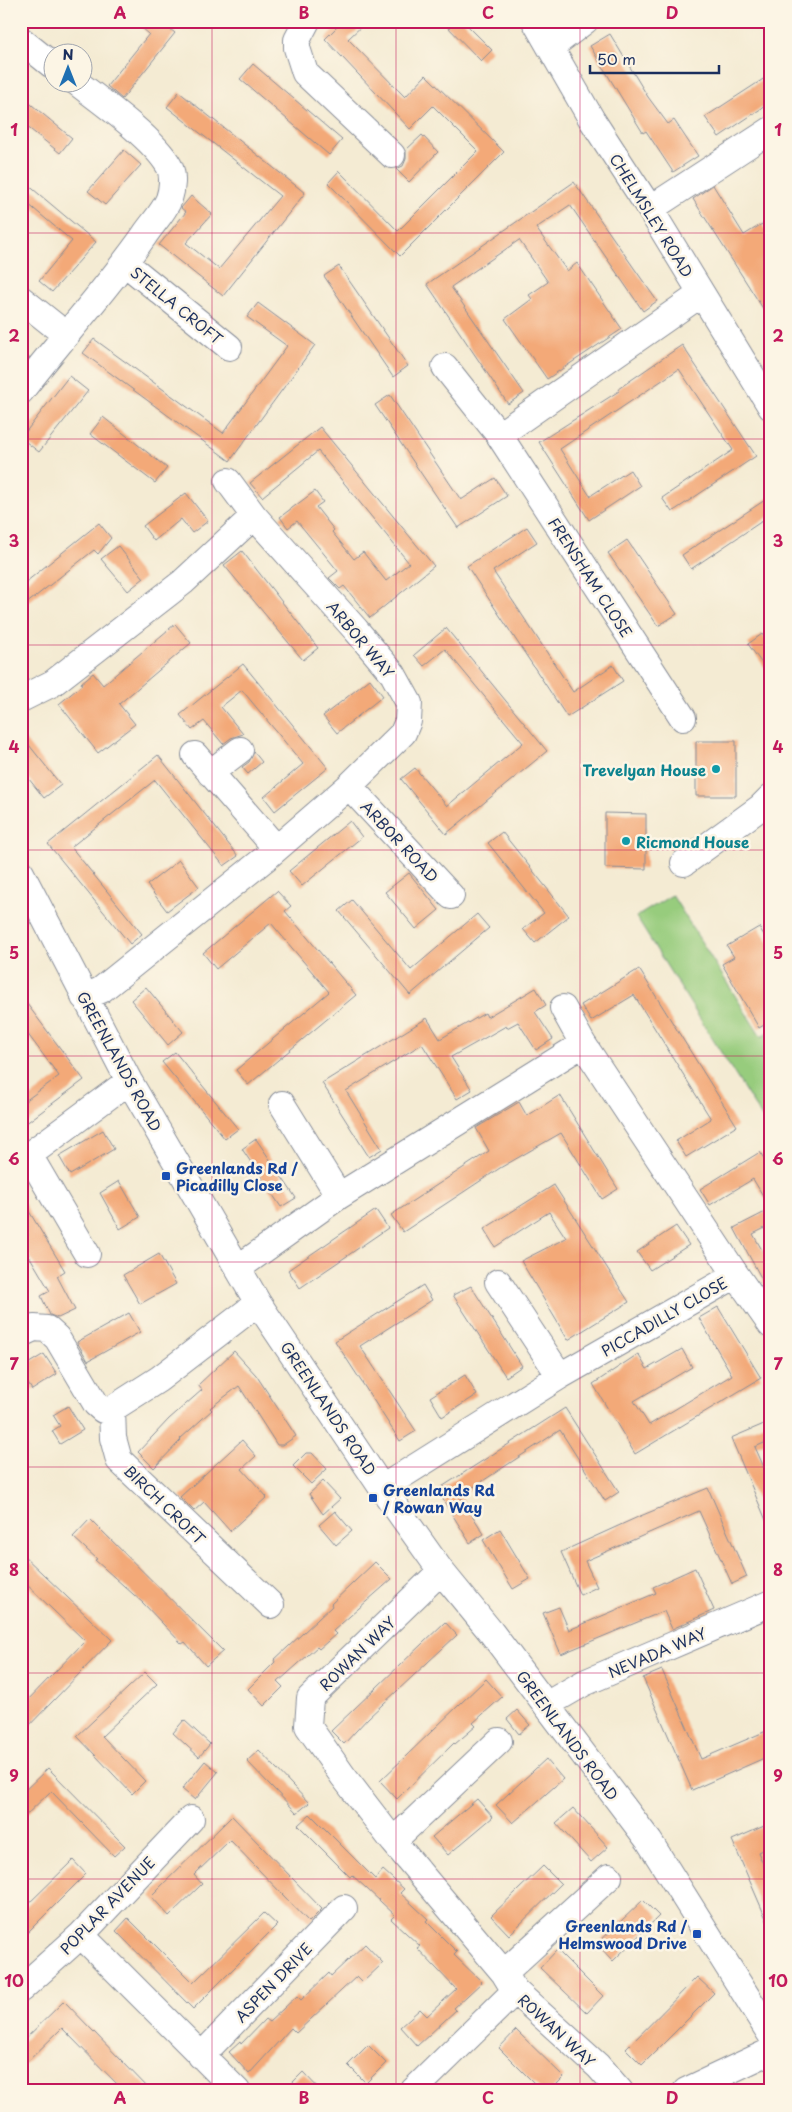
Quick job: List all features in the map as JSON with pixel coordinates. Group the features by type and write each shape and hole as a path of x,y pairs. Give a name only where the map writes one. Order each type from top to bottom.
{"street":[{"path":"307,21 297,40 297,48 305,73 392,155"},
{"name":"CHELMSLEY ROAD","path":"535,21 592,120 650,209 701,294 763,379 771,407"},
{"path":"551,47 585,21"},
{"path":"21,40 42,57"},
{"name":"STELLA CROFT","path":"21,391 65,334 125,263 169,200 172,184 169,166 136,130 88,92"},
{"path":"650,209 771,130"},
{"name":"STELLA CROFT","path":"125,263 229,347"},
{"path":"499,435 701,294"},
{"path":"21,299 65,334"},
{"name":"FRENSHAM CLOSE","path":"446,366 499,435 683,718"},
{"name":"ARBOR WAY","path":"84,998 101,990 276,848 349,786 403,733 408,721 409,703 393,674 254,516 228,481"},
{"path":"21,699 53,683 183,582 254,516"},
{"path":"240,750 203,764 276,848"},
{"name":"ARBOR ROAD","path":"349,786 451,896"},
{"path":"684,863 761,807 771,797"},
{"name":"GREENLANDS ROAD","path":"21,873 84,998 129,1081 258,1303 382,1488 441,1571 491,1632 649,1842 771,2035"},
{"name":"PICCADILLY CLOSE","path":"382,1488 560,1376 736,1275 583,1044 563,1008"},
{"path":"238,1268 338,1196 583,1044"},
{"path":"87,1254 25,1156 129,1081"},
{"path":"282,1104 338,1196"},
{"path":"736,1275 771,1325"},
{"path":"498,1282 560,1376"},
{"path":"21,1334 34,1328 47,1329 56,1338 96,1404 103,1410 112,1409 159,1379 258,1303"},
{"name":"BIRCH CROFT","path":"112,1409 113,1438 118,1460 271,1606"},
{"name":"ROWAN WAY","path":"441,1571 310,1698 308,1726 393,1842 510,1982 598,2066 620,2091"},
{"name":"NEVADA WAY","path":"546,1705 584,1683 771,1602"},
{"path":"393,1842 498,1741"},
{"name":"POPLAR AVENUE","path":"21,1989 81,1935 191,1819"},
{"name":"ROWAN WAY","path":"413,2091 510,1982 609,1877"},
{"name":"ASPEN DRIVE","path":"201,2056 344,1908"},
{"path":"81,1935 237,2091"},
{"path":"686,2091 771,2052"}],"green space":[{"path":"672,895 761,1037 771,1031 771,1132 636,917"}],"building":[{"path":"134,21 160,21 175,33 122,99 107,86 149,34"},
{"path":"343,21 367,21 348,39 405,97 426,75 504,152 400,256 328,183 339,171 398,231 478,151 433,106 410,129 325,39"},
{"path":"442,21 463,21 492,50 481,61"},
{"path":"610,34 648,97 668,124 674,120 698,156 673,172 646,131 643,133 590,46"},
{"path":"253,64 342,140 329,155 240,79"},
{"path":"771,74 771,102 719,137 705,117"},
{"path":"179,92 305,193 223,296 159,245 186,212 181,208 191,196 212,214 186,243 219,269 280,196 167,107"},
{"path":"21,96 72,138 60,153 21,122"},
{"path":"422,135 438,152 409,182 396,169 403,166 406,159 406,150"},
{"path":"124,150 141,165 105,205 88,191"},
{"path":"21,179 96,242 52,292 39,281 72,241 21,198"},
{"path":"574,182 657,301 643,311 570,205 536,228 567,271 577,263 622,329 547,379 505,319 532,299 529,295 548,282 519,240 451,287 524,393 508,404 427,284"},
{"path":"713,185 744,235 762,224 771,239 771,321 693,199"},
{"path":"339,266 408,366 393,377 324,276"},
{"path":"258,303 315,345 230,461 83,353 94,339 223,433 287,346 247,317"},
{"path":"682,345 756,456 672,512 662,498 733,450 679,369 560,449 590,496 630,470 640,486 589,520 539,442 619,391 618,389"},
{"path":"69,376 88,391 39,452 21,438"},
{"path":"390,395 461,500 495,478 507,496 458,528 375,405"},
{"path":"103,417 167,468 155,483 90,434"},
{"path":"320,427 434,566 370,618 344,586 340,589 329,578 338,571 297,521 288,528 280,517 315,491 323,502 316,507 334,530 332,532 354,559 363,552 386,581 409,563 318,451 262,497 250,483"},
{"path":"186,493 208,521 192,533 181,519 154,541 143,526"},
{"path":"771,496 771,515 691,569 682,555"},
{"path":"99,523 111,538 98,554 94,550 21,608 21,586"},
{"path":"527,527 537,542 493,571 573,692 613,665 623,681 567,717 467,566"},
{"path":"627,540 677,614 658,626 608,553"},
{"path":"118,546 144,578 128,591 101,559"},
{"path":"242,551 318,648 303,660 224,565"},
{"path":"175,624 191,643 119,704 135,724 98,753 59,704 93,673 103,685"},
{"path":"446,628 547,751 446,834 401,779 415,768 447,806 523,743 445,649 424,666 414,655"},
{"path":"762,634 771,646 771,676 748,644"},
{"path":"243,664 328,768 275,811 264,797 303,764 242,690 221,707 243,734 231,738 223,744 204,721 192,730 180,715"},
{"path":"370,679 383,696 337,733 323,716"},
{"path":"21,735 61,785 44,798 21,769"},
{"name":"Trevelyan House","path":"696,741 736,741 736,796 696,796"},
{"path":"254,752 262,762 248,774 242,767 249,762"},
{"path":"158,755 238,856 224,866 155,780 71,847 142,934 130,944 48,844"},
{"name":"Ricmond House","path":"605,813 646,814 646,869 605,868"},
{"path":"350,821 362,837 302,886 289,871"},
{"path":"502,832 569,916 535,943 523,929 544,913 488,843"},
{"path":"179,860 199,887 167,911 147,885"},
{"path":"409,873 439,910 416,929 385,892"},
{"path":"277,891 291,906 285,911 356,995 248,1085 236,1070 329,992 271,923 216,969 203,953"},
{"path":"352,900 411,970 477,914 489,928 410,995 339,911"},
{"path":"759,927 771,946 771,1021 759,1028 722,964 734,957 727,946"},
{"path":"639,969 737,1126 686,1157 676,1141 711,1119 634,995 591,1021 581,1005"},
{"path":"146,987 183,1032 168,1045 131,1000"},
{"path":"536,988 546,1005 535,1012 553,1039 536,1050 518,1022 507,1028 506,1026 451,1057 472,1090 457,1099 422,1044 346,1091 382,1149 369,1157 322,1083 427,1018 440,1039 485,1013 487,1017"},
{"path":"21,996 84,1080 21,1127 21,1104 59,1076 21,1025"},
{"path":"175,1052 238,1129 225,1139 162,1062"},
{"path":"560,1095 618,1189 602,1199 561,1133 500,1168 403,1232 391,1215 489,1151 476,1128 519,1102 527,1116"},
{"path":"103,1130 114,1149 70,1175 59,1156"},
{"path":"256,1139 296,1198 281,1207 242,1149"},
{"path":"760,1152 771,1170 771,1209 753,1179 710,1205 700,1189"},
{"path":"119,1181 140,1217 120,1229 100,1193"},
{"path":"554,1185 629,1302 568,1340 521,1261 566,1238 549,1212 495,1247 484,1229"},
{"path":"21,1198 65,1271 57,1276 75,1310 58,1318 50,1315 41,1296 50,1291 21,1242"},
{"path":"771,1209 771,1225 753,1234 771,1266 771,1296 734,1228"},
{"path":"376,1210 388,1228 300,1288 288,1270"},
{"path":"676,1226 689,1245 650,1270 637,1252"},
{"path":"159,1254 176,1284 140,1304 123,1275"},
{"path":"423,1285 432,1300 360,1346 416,1431 400,1441 335,1341"},
{"path":"471,1286 522,1366 506,1377 453,1295"},
{"path":"718,1307 761,1378 635,1454 593,1384 638,1354 647,1369 682,1349 692,1367 634,1401 649,1425 732,1375 699,1318"},
{"path":"129,1313 140,1332 88,1361 77,1342"},
{"path":"234,1351 256,1375 296,1436 283,1445 277,1445 239,1386 210,1408 212,1410 180,1439 154,1468 138,1452 169,1419 202,1390 198,1385"},
{"path":"44,1354 57,1374 32,1390 21,1372 21,1368"},
{"path":"465,1375 477,1395 442,1417 430,1397"},
{"path":"68,1406 83,1430 60,1444 52,1431 60,1426 53,1415"},
{"path":"565,1408 619,1492 605,1501 560,1430 460,1496 484,1534 470,1543 437,1490"},
{"path":"771,1421 771,1440 755,1447 771,1483 771,1532 731,1438"},
{"path":"242,1440 256,1456 242,1469 267,1497 230,1531 204,1502 194,1511 180,1497"},
{"path":"306,1453 312,1453 327,1469 311,1484 293,1466"},
{"path":"323,1481 340,1499 323,1514 309,1494"},
{"path":"708,1488 747,1577 732,1584 699,1511 585,1561 597,1587 580,1595 561,1552"},
{"path":"335,1511 352,1531 336,1545 319,1525"},
{"path":"90,1519 223,1651 206,1666 185,1642 182,1644 143,1603 95,1560 97,1559 73,1537"},
{"path":"500,1529 530,1579 513,1589 483,1540"},
{"path":"21,1553 112,1640 21,1734 21,1707 85,1641 21,1579"},
{"path":"375,1562 392,1579 333,1631 336,1634 319,1649 317,1647 278,1682 283,1687 264,1706 248,1689 275,1662 274,1660 332,1606 331,1604"},
{"path":"695,1568 714,1610 672,1629 664,1611 561,1654 543,1613 559,1607 569,1630 656,1593 653,1587"},
{"path":"445,1622 457,1635 368,1718 344,1744 331,1731"},
{"path":"662,1670 701,1759 771,1729 771,1755 692,1790 643,1678"},
{"path":"145,1672 157,1684 102,1736 145,1781 132,1794 77,1736"},
{"path":"486,1679 502,1697 473,1723 476,1726 454,1743 397,1799 380,1781"},
{"path":"517,1710 530,1725 519,1734 507,1719"},
{"path":"184,1720 210,1744 199,1757 173,1733"},
{"path":"259,1750 309,1803 297,1813 247,1761"},
{"path":"546,1759 563,1779 513,1823 496,1805"},
{"path":"205,1761 218,1772 195,1800 182,1789"},
{"path":"48,1768 125,1846 114,1856 51,1791 21,1820 21,1794"},
{"path":"477,1799 493,1817 448,1855 432,1837"},
{"path":"573,1808 608,1847 591,1862 556,1823"},
{"path":"310,1814 375,1879 383,1870 404,1889 400,1893 428,1919 426,1921 457,1952 454,1955 482,1982 454,2008 456,2010 417,2046 400,2027 420,2009 427,2016 456,1989 417,1948 420,1946 391,1919 395,1915 352,1875 350,1877 298,1825"},
{"path":"232,1816 322,1909 309,1922 230,1840 194,1875 202,1884 169,1916 151,1896"},
{"path":"771,1823 771,1846 758,1852 771,1882 771,1930 732,1840"},
{"path":"73,1860 86,1874 21,1939 21,1911"},
{"path":"543,1866 561,1884 509,1935 491,1916"},
{"path":"643,1900 659,1916 613,1961 597,1944"},
{"path":"264,1913 277,1925 193,2009 116,1931 128,1918 193,1983"},
{"path":"365,1944 383,1963 363,1982 357,1976 296,2033 291,2028 249,2074 229,2052 240,2042 241,2044 265,2019 269,2022 297,1996 301,2000 329,1973 331,1976"},
{"path":"557,1950 603,1996 587,2013 540,1968"},
{"path":"697,1977 714,1993 642,2065 626,2049"},
{"path":"64,2001 151,2091 124,2091 62,2028 21,2068 21,2043"},
{"path":"516,2030 564,2077 550,2091 542,2091 499,2048"},
{"path":"368,2045 386,2063 366,2083 348,2065"},
{"path":"303,2072 321,2091 284,2091"}],"place":[{"name":"Trevelyan House","path":"716,769"},
{"name":"Ricmond House","path":"626,841"},
{"name":"Greenlands Rd / Picadilly Close","path":"166,1176"},
{"name":"Greenlands Rd / Rowan Way","path":"373,1498"},
{"name":"Greenlands Rd / Helmswood Drive","path":"697,1934"}]}
